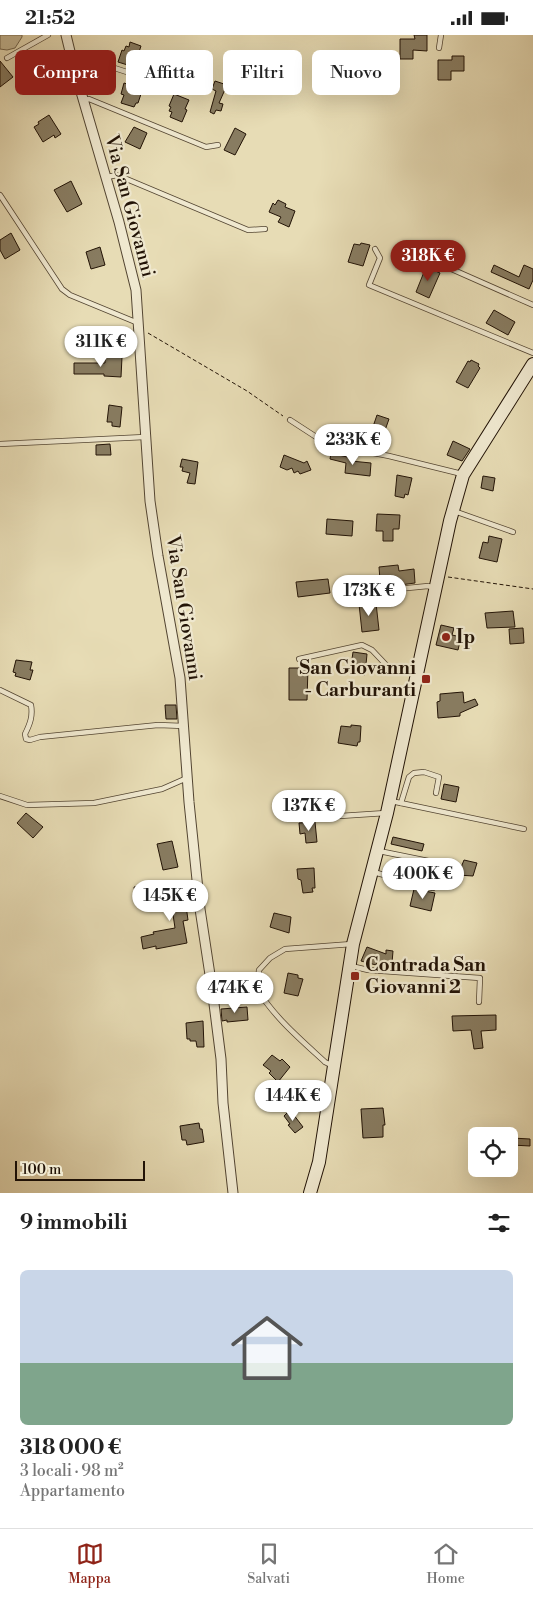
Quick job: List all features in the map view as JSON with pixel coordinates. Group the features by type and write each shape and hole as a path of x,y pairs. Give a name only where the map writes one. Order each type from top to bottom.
{"main road":[{"path":"310,1193 319,1162 353,944 377,851 393,806 436,582 453,511 463,475 532,367"}],"street":[{"name":"Via San Giovanni","path":"66,35 70,50"},
{"name":"Via San Giovanni","path":"83,95 107,177 136,290 150,501 180,678 187,778 200,909 221,1059 223,1103 234,1193"}],"lane":[{"path":"7,57 48,35"},
{"path":"440,48 441,35"},
{"path":"84,100 89,99 206,147 218,145"},
{"path":"107,177 117,175 248,230 265,229"},
{"path":"0,195 62,289 70,295 139,325"},
{"path":"376,249 380,258 369,285 533,353"},
{"path":"431,260 533,305"},
{"path":"290,420 326,444 389,456 463,475"},
{"path":"0,444 145,437"},
{"path":"453,511 513,532"},
{"path":"337,595 428,586 436,582"},
{"path":"299,659 362,645 372,650 390,669 418,675"},
{"path":"0,689 31,705 30,725 25,734 26,739 30,740 40,737 158,725 184,725"},
{"path":"393,806 409,777 414,773 424,772 439,777 436,793"},
{"path":"0,796 27,805 94,803 162,789 187,778"},
{"path":"294,819 393,806 524,829"},
{"path":"377,851 453,866"},
{"path":"371,872 433,888"},
{"path":"333,1066 326,1062 281,1021 265,1001 257,989 259,970 270,958 284,949 353,944"},
{"path":"349,965 368,970 480,978 480,1002"}],"path":[{"path":"139,325 247,391 290,420"},
{"path":"436,582 533,589"}],"shaded area":[{"path":"0,35 22,35 22,37 15,48 7,50 0,49"}],"building":[{"path":"414,35 427,35 427,51 413,50 413,59 400,59 400,39 415,39"},
{"path":"130,42 141,46 140,50 126,50 126,64 118,62 122,50 124,51 126,46 129,47"},
{"path":"452,56 464,56 464,71 451,71 451,80 438,80 438,60 452,60"},
{"path":"0,61 13,77 0,87"},
{"path":"215,81 223,84 223,94 219,103 223,104 221,111 216,110 214,114 210,112 216,91 213,90"},
{"path":"124,83 126,84 126,95 141,95 138,103 134,107 121,103 124,95 121,94"},
{"path":"174,95 189,100 182,122 170,117 172,112 169,111 171,107 169,106"},
{"path":"49,115 61,134 55,138 54,135 43,142 34,127"},
{"path":"134,127 147,133 140,149 125,142"},
{"path":"235,128 246,134 235,155 224,150"},
{"path":"71,181 82,204 67,212 54,190"},
{"path":"278,200 286,204 285,207 295,211 289,227 278,222 281,217 269,212 273,203 275,205"},
{"path":"11,233 20,250 5,259 0,250 0,240"},
{"path":"361,243 370,245 363,266 348,262 354,244 360,245"},
{"path":"100,247 105,265 91,269 86,252"},
{"path":"494,265 519,277 524,265 533,269 533,280 529,289 491,272"},
{"path":"426,267 440,273 429,298 416,292"},
{"path":"494,310 515,322 508,335 486,323"},
{"path":"105,357 122,357 121,377 104,376 104,374 74,374 74,363 105,363"},
{"path":"471,360 479,364 480,368 468,388 456,382 468,361 470,362"},
{"path":"109,405 122,407 120,427 112,426 112,422 107,422"},
{"path":"377,415 389,419 383,436 379,435 376,447 367,444"},
{"path":"453,441 470,449 462,461 447,455"},
{"path":"110,444 111,455 96,455 96,445"},
{"path":"331,453 351,458 351,461 371,463 370,476 345,473 346,463 330,459"},
{"path":"284,455 304,463 307,461 311,470 300,474 298,471 294,473 292,468 287,470 280,467"},
{"path":"182,459 198,462 195,484 187,483 190,473 182,471 183,467 180,467"},
{"path":"397,475 412,478 408,495 405,494 404,498 395,496"},
{"path":"483,476 495,478 493,491 481,488"},
{"path":"377,514 400,515 399,529 393,529 393,541 383,541 383,531 376,531"},
{"path":"327,519 353,521 352,536 326,534"},
{"path":"489,536 502,539 497,562 479,558 483,542 488,543"},
{"path":"398,565 399,571 414,569 415,583 400,585 399,578 380,580 379,567"},
{"path":"328,579 330,593 298,597 296,582"},
{"path":"376,603 379,630 362,632 359,604"},
{"path":"513,611 515,627 487,628 485,613"},
{"path":"441,625 454,628 452,635 461,637 458,650 436,645"},
{"path":"523,628 524,643 510,644 509,629"},
{"path":"353,652 367,654 365,675 350,673"},
{"path":"16,660 32,662 30,670 33,670 30,680 15,676 16,673 13,672"},
{"path":"289,668 308,668 307,700 289,700"},
{"path":"463,692 464,703 475,699 478,705 460,713 460,716 438,718 437,702 440,701 440,694"},
{"path":"165,705 176,705 177,719 166,719"},
{"path":"351,725 361,726 360,742 358,742 357,746 338,743 341,726 351,727"},
{"path":"444,784 459,787 456,802 441,799"},
{"path":"26,813 43,827 33,838 17,823"},
{"path":"315,822 317,842 306,843 305,833 300,834 299,823"},
{"path":"393,837 424,844 422,851 391,844"},
{"path":"172,841 178,867 163,870 157,844"},
{"path":"464,860 477,863 473,876 458,875"},
{"path":"314,868 315,888 312,888 313,892 303,893 297,869"},
{"path":"169,882 171,893 184,891 188,920 183,921 187,943 156,949 156,946 143,949 141,937 154,934 153,932 175,928 171,901 164,903 161,884"},
{"path":"147,885 149,898 136,901 134,887"},
{"path":"414,889 435,893 431,911 410,906"},
{"path":"274,913 291,917 289,933 270,927"},
{"path":"367,947 386,954 386,950 393,951 392,963 377,961 376,965 361,961"},
{"path":"288,973 298,975 298,978 303,979 298,996 284,993"},
{"path":"247,1007 248,1020 222,1021 221,1009"},
{"path":"496,1015 496,1030 481,1031 483,1048 474,1049 471,1030 453,1031 452,1016"},
{"path":"203,1021 204,1047 197,1047 196,1041 187,1039 186,1023"},
{"path":"272,1055 280,1061 282,1059 290,1067 278,1082 269,1073 271,1071 263,1065"},
{"path":"383,1108 385,1125 383,1125 383,1137 363,1138 361,1109"},
{"path":"290,1110 303,1127 295,1133 288,1125 290,1124 284,1116"},
{"path":"199,1123 204,1142 187,1145 186,1140 182,1140 180,1126"},
{"path":"518,1138 530,1139 530,1146 518,1145"}],"place":[{"name":"Ip","path":"446,637"},
{"name":"San Giovanni - Carburanti","path":"426,679"},
{"name":"Contrada San Giovanni 2","path":"355,976"}]}
